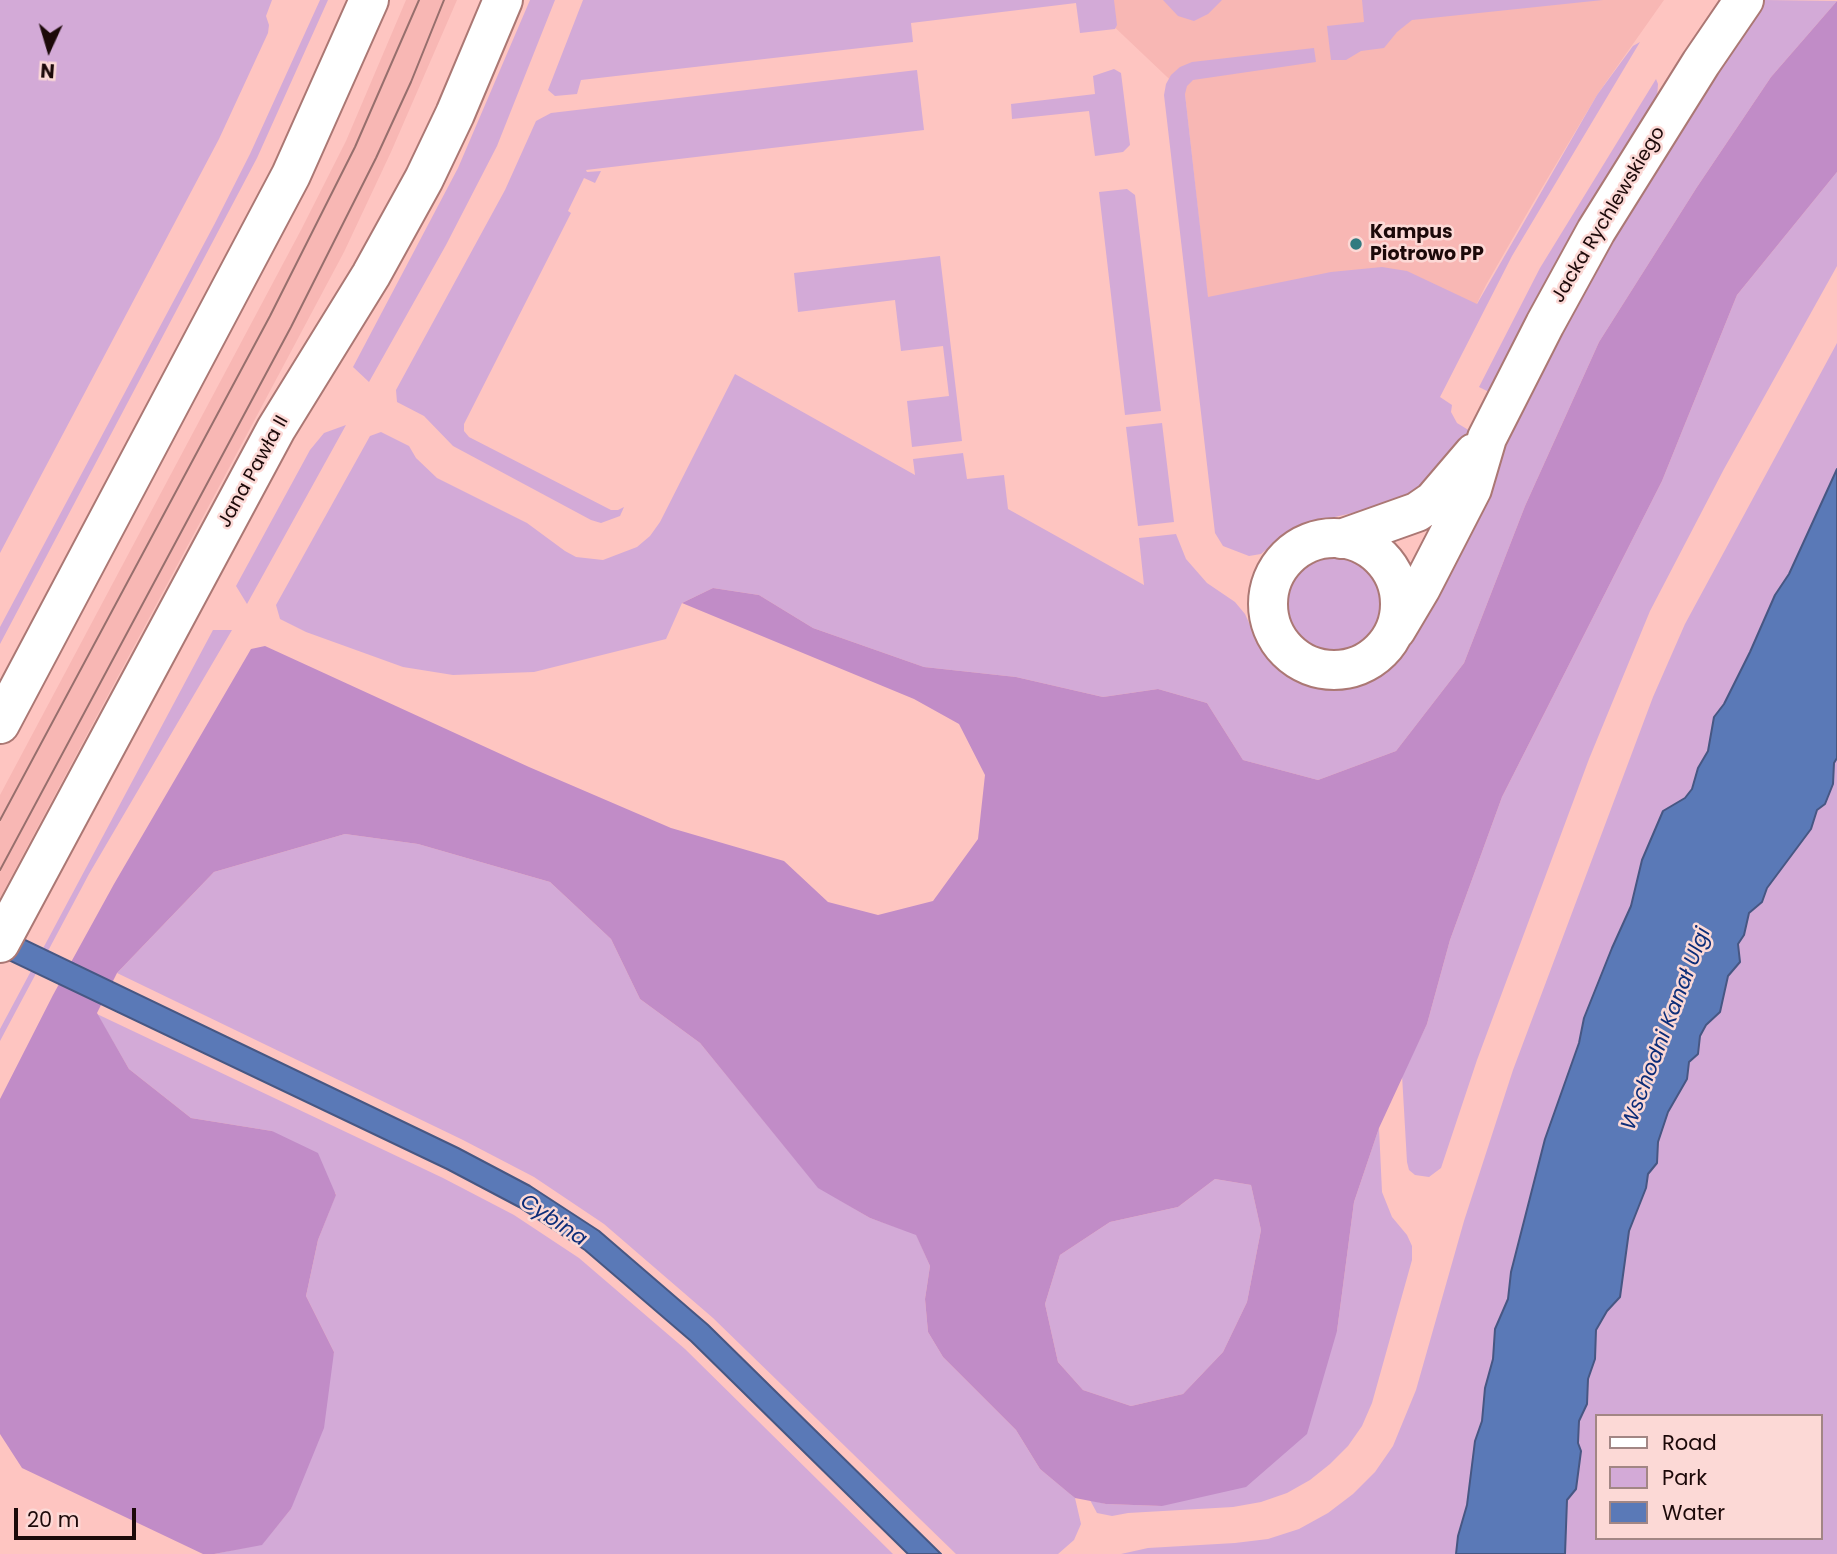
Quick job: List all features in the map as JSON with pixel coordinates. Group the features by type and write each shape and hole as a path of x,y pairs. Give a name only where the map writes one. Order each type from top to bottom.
{"main road":[{"path":"0,724 291,175 369,0"},
{"name":"Jana Pawła II","path":"0,943 276,429 365,286 424,180 503,0"},
{"name":"Jacka Rychlewskiego","path":"1396,630 1472,489 1487,439 1596,231 1701,63 1744,0"},
{"name":"Jacka Rychlewskiego","path":"1340,539 1417,512 1433,500 1487,439"},
{"path":"1340,539 1359,543 1374,552 1396,579 1400,613 1396,630 1375,656 1360,665 1344,670 1311,666 1284,648 1275,634 1268,603 1278,570 1290,556 1305,545 1340,539"}],"shaded area":[{"path":"406,0 457,0 344,252 0,898 0,795 301,230 346,141"},
{"name":"Kampus Piotrowo PP","path":"1086,0 1664,0 1597,95 1533,203 1486,285 1423,413 1232,516 1185,94"},
{"path":"1837,1 1837,172 1737,295 1662,481 1502,797 1450,940 1427,1024 1379,1128 1354,1202 1337,1331 1307,1434 1246,1487 1162,1506 1106,1504 1075,1498 1040,1469 1016,1430 943,1357 928,1332 925,1299 930,1266 916,1235 870,1218 818,1188 700,1043 640,999 611,939 550,882 418,844 345,834 214,872 117,973 97,1013 129,1069 191,1118 272,1131 318,1153 336,1195 318,1240 306,1296 334,1352 324,1428 291,1509 262,1545 203,1554 22,1468 0,1434 0,1099 114,884 251,649 265,646 529,767 671,828 784,861 828,902 878,915 933,901 978,839 985,775 959,724 914,699 682,603 713,588 759,595 813,628 924,667 1016,677 1103,697 1158,689 1207,703 1243,760 1318,780 1396,751 1464,663 1525,506 1599,342 1697,187 1771,77","holes":["1215,1179 1251,1185 1261,1230 1247,1302 1223,1352 1183,1394 1131,1406 1083,1390 1058,1362 1045,1304 1060,1255 1110,1222 1178,1207"]}],"green space":[{"path":"0,0 272,0 266,16 268,33 219,139 0,553"},
{"path":"320,0 328,0 257,158 0,644 0,627 214,225 250,154"},
{"path":"530,0 555,0 497,146 446,245 369,382 353,367 458,168"},
{"path":"583,0 1114,0 1117,25 1115,29 1080,33 1076,3 911,23 913,42 581,80 577,94 555,96 548,90"},
{"path":"1163,0 1222,0 1208,14 1194,21 1178,16"},
{"path":"1362,0 1603,0 1412,20 1397,32 1384,48 1361,51 1346,60 1331,60 1327,26 1364,22"},
{"path":"1764,0 1837,1 1771,77 1697,187 1599,342 1525,506 1464,663 1396,751 1318,780 1243,760 1207,703 1158,689 1103,697 1016,677 924,667 813,628 759,595 713,588 682,603 666,639 534,672 453,675 403,667 306,632 280,619 276,605 370,436 381,432 409,446 416,458 437,478 527,523 576,557 603,560 637,547 650,536 660,522 735,374 915,475 913,459 963,453 967,479 1004,475 1008,509 1144,585 1139,538 1176,534 1186,559 1207,583 1235,602 1245,614 1269,660 1282,672 1298,681 1332,690 1367,683 1397,663 1408,648 1522,408 1581,296 1618,231"},
{"path":"1640,42 1512,256 1440,397 1452,405 1451,412 1457,423 1470,431 1440,475 1400,502 1300,525 1287,532 1261,554 1249,556 1223,546 1215,533 1164,95 1171,75 1192,62 1314,48 1316,62 1193,80 1187,86 1185,94 1208,297 1331,272 1382,267 1407,271 1477,304 1597,95 1633,46"},
{"path":"1114,69 1121,73 1130,145 1123,152 1095,156 1089,111 1012,119 1011,104 1095,94 1093,76"},
{"path":"917,70 924,130 586,170 601,171 595,183 584,178 568,211 571,213 464,424 464,431 469,437 611,510 624,507 620,516 601,523 591,520 453,446 424,416 397,402 396,390 505,190 536,121 551,113"},
{"path":"1656,79 1657,98 1550,273 1489,392 1479,387 1540,268"},
{"path":"1837,172 1837,266 1724,469 1650,611 1589,759 1477,1060 1441,1168 1429,1177 1415,1175 1409,1170 1407,1162 1402,1075 1427,1024 1450,940 1502,797 1662,481 1737,295"},
{"path":"1127,189 1135,195 1161,411 1125,415 1099,192"},
{"path":"940,256 962,441 912,447 907,401 949,396 943,346 901,351 895,300 798,312 794,273"},
{"path":"1837,343 1837,1554 1121,1554 1148,1548 1268,1539 1299,1529 1328,1513 1353,1494 1375,1472 1393,1446 1416,1390 1464,1221 1513,1070 1653,697 1685,624"},
{"path":"1162,423 1174,522 1138,526 1126,427"},
{"path":"346,425 247,604 236,586 310,450 324,433"},
{"path":"1334,556 1352,559 1368,570 1379,586 1382,604 1379,622 1368,638 1352,649 1334,652 1316,649 1300,638 1289,622 1286,604 1289,586 1300,570 1316,559"},
{"path":"213,630 232,630 89,874 0,1041 0,1029"},
{"path":"345,834 418,844 550,882 611,939 640,999 700,1043 818,1187 870,1218 916,1234 930,1266 925,1299 928,1332 943,1357 1016,1430 1040,1469 1075,1498 1081,1524 1074,1540 1058,1554 956,1554 713,1318 604,1224 534,1177 463,1140 117,973 214,872"},
{"path":"97,1014 443,1178 514,1215 579,1258 685,1349 893,1554 214,1554 262,1544 291,1509 334,1352 306,1296 318,1240 336,1194 272,1131 191,1118 129,1069"},
{"path":"1379,1128 1382,1192 1392,1217 1407,1235 1412,1246 1412,1260 1372,1403 1362,1426 1348,1446 1310,1480 1287,1493 1261,1502 1233,1507 1112,1516 1097,1513 1090,1500 1106,1504 1162,1506 1337,1331 1354,1202"},
{"path":"1215,1179 1251,1185 1261,1230 1247,1302 1223,1352 1183,1394 1131,1406 1083,1390 1058,1362 1045,1304 1060,1255 1110,1222 1178,1207"}],"water":[{"name":"Wschodni Kanał Ulgi","path":"1837,469 1837,758 1834,763 1833,784 1825,804 1817,810 1811,829 1767,888 1762,902 1749,913 1744,935 1738,944 1740,962 1728,976 1720,1012 1706,1025 1700,1036 1698,1054 1689,1062 1687,1079 1668,1112 1658,1142 1657,1163 1648,1174 1646,1188 1629,1231 1620,1297 1607,1311 1596,1330 1595,1359 1588,1379 1587,1404 1579,1421 1578,1443 1581,1451 1576,1489 1567,1500 1565,1554 1456,1554 1467,1505 1475,1441 1482,1421 1485,1388 1493,1359 1495,1329 1508,1299 1511,1272 1545,1139 1579,1043 1584,1018 1631,906 1642,860 1663,811 1685,798 1692,789 1698,768 1708,751 1714,717 1724,704 1775,595 1789,574"},
{"name":"Cybina","path":"0,928 458,1148 530,1186 599,1231 708,1325 941,1554 908,1554 691,1341 585,1250 519,1207 447,1169 0,956"}],"tram line":[{"path":"0,820 270,316 355,147 419,0"},
{"path":"0,870 291,327 376,158 411,82 444,0"}],"place":[{"name":"Kampus Piotrowo PP","path":"1356,244"}]}
